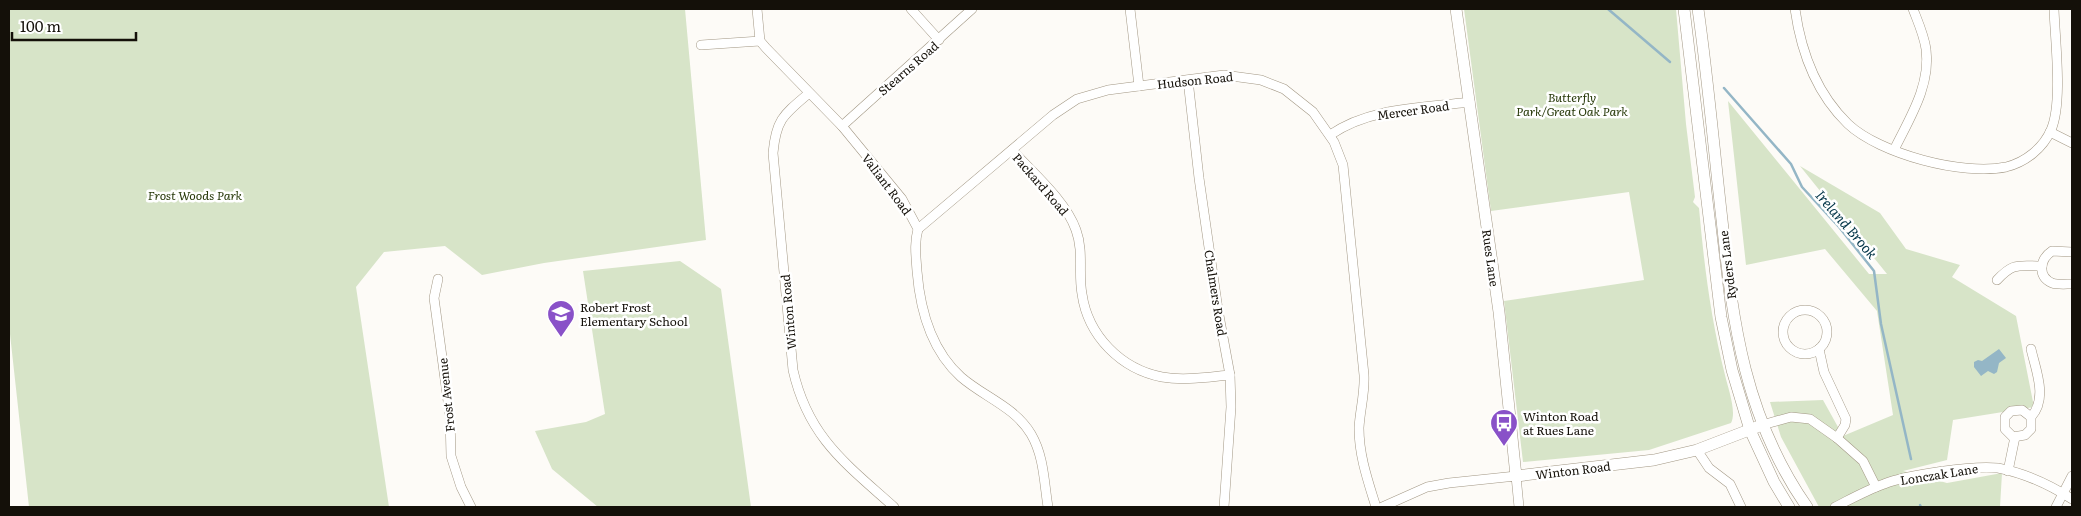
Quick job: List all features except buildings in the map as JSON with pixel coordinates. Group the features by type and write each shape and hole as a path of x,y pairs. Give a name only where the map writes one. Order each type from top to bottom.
{"main road":[{"name":"Rues Lane","path":"1456,9 1498,312 1516,476"},
{"name":"Ryders Lane","path":"1684,9 1721,317 1732,370 1750,430 1774,482 1789,507"},
{"name":"Ryders Lane","path":"1698,9 1730,294 1741,356 1762,425 1789,481 1807,507"},
{"name":"Winton Road","path":"1516,476 1654,460 1697,450 1762,425"}],"street":[{"path":"701,45 760,41 757,9"},
{"path":"910,9 939,40"},
{"name":"Stearns Road","path":"842,126 972,9"},
{"path":"1130,9 1139,86"},
{"path":"1795,9 1802,45 1808,62 1825,96 1849,125 1894,150 1940,164 1998,168 2024,160 2040,147 2050,132 2058,105 2054,9"},
{"path":"1894,150 1921,94 1926,76 1926,49 1913,9"},
{"name":"Valiant Road","path":"760,41 808,94 842,126 902,200 918,230 915,242 919,293 925,319 935,341 960,376 991,399 1007,408 1026,426 1036,442 1041,459 1048,507"},
{"name":"Hudson Road","path":"918,230 1052,115 1077,99 1108,90 1237,76 1273,84 1304,103 1321,121 1339,154 1345,178 1365,388 1359,426 1360,444 1363,463 1376,507"},
{"name":"Chalmers Road","path":"1188,80 1203,206 1218,310 1230,375 1231,407 1224,507"},
{"name":"Winton Road","path":"808,94 791,108 782,119 775,132 773,153 793,370 802,402 817,431 838,456 894,507"},
{"name":"Mercer Road","path":"1330,135 1349,123 1369,116 1470,102"},
{"path":"2050,132 2072,143"},
{"name":"Packard Road","path":"1012,150 1062,206 1072,221 1081,247 1081,284 1084,304 1091,324 1108,348 1133,367 1162,377 1230,375"},
{"path":"2072,252 2052,251 2044,258 2042,266 2044,275 2051,282 2072,284"},
{"path":"1997,280 2008,268 2013,266 2042,266"},
{"name":"Frost Avenue","path":"438,279 434,298 450,416 451,456 461,487 471,507"},
{"path":"1819,349 1810,354 1803,354 1790,348 1783,335 1786,320 1790,315 1796,311 1811,310 1822,318 1827,332 1826,339 1819,349 1824,372 1846,419 1845,425 1837,438"},
{"path":"2031,349 2040,398 2037,410 2031,417"},
{"path":"2019,409 2025,411 2031,417 2032,426 2029,432 2022,437 2008,434 2005,429 2006,415 2011,411 2019,409"},
{"path":"1762,425 1783,418 1801,417 1810,419 1837,438 1863,461 1876,487"},
{"path":"2008,471 2015,437"},
{"path":"1697,450 1709,468 1730,484 1741,507"},
{"name":"Lonczak Lane","path":"1835,507 1876,487 1899,480 1972,467 2008,471 2040,481 2072,499"},
{"name":"Winton Road","path":"1382,507 1427,487 1516,476"},
{"name":"Rues Lane","path":"1516,476 1519,507"},
{"path":"2056,507 2072,476"}],"green space":[{"name":"Frost Woods Park","path":"9,9 685,9 706,240 544,263 482,275 445,246 384,252 356,287 389,507 29,507 9,325"},
{"name":"Butterfly Park/Great Oak Park","path":"1464,9 1676,9 1686,124 1695,197 1693,202 1699,208 1712,313 1733,406 1731,423 1649,450 1523,462 1504,301 1644,280 1629,192 1491,211"},
{"path":"1728,101 1869,274 1887,274 1800,166 1880,213 1906,249 1960,265 1952,277 2016,316 2034,407 1953,420 1947,460 1903,471 1947,483 2002,473 2000,507 1819,507 1781,437 1770,402 1823,400 1843,436 1893,415 1877,311 1825,249 1746,265"},
{"path":"680,261 721,289 751,507 598,507 552,469 535,431 586,422 605,414 583,271"}],"water":[{"path":"1999,349 2006,358 1999,363 1997,372 1994,374 1988,371 1981,376 1974,367 1974,362 1982,361"}],"waterway":[{"name":"Ireland Brook","path":"1608,9 1670,62"},
{"name":"Ireland Brook","path":"1724,88 1791,164 1802,187 1839,227 1874,271 1881,324 1911,459"}],"place":[{"name":"Robert Frost Elementary School","path":"561,338"},
{"name":"Winton Road at Rues Lane","path":"1504,447"}]}
